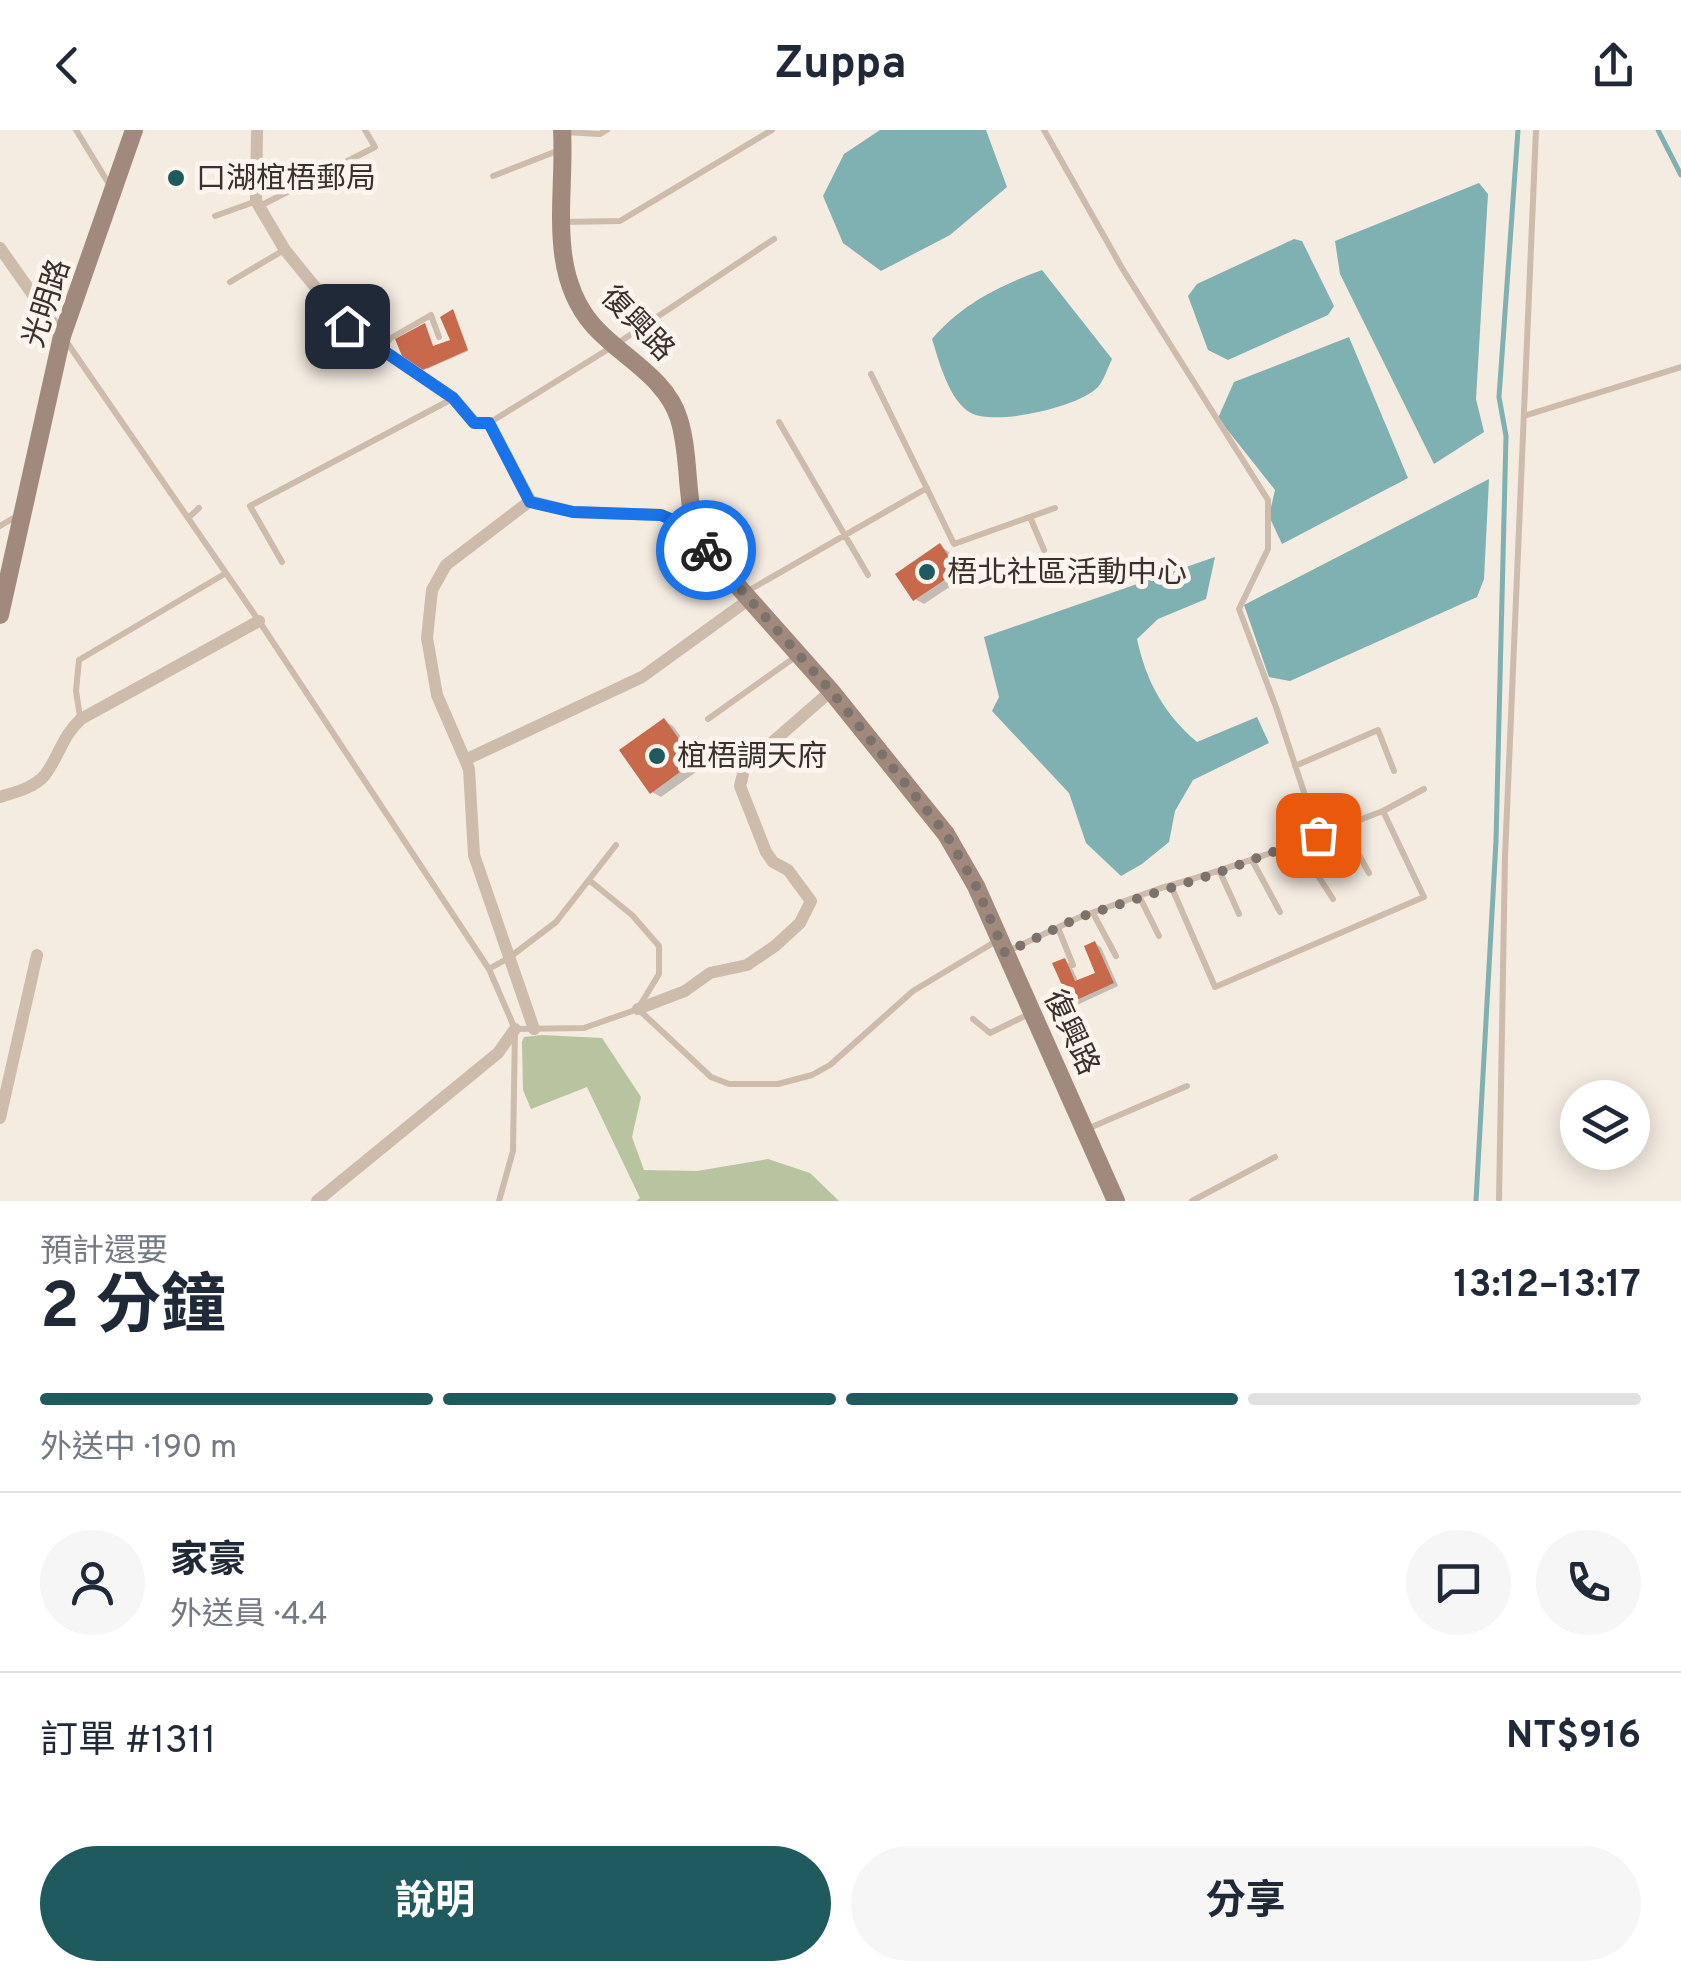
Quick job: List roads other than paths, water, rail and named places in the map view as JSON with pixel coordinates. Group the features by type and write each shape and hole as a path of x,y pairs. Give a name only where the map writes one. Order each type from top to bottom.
{"street":[{"name":"光明路","path":"0,615 62,336 134,130"},
{"path":"257,130 257,204 285,250 347,326 453,398 474,423 489,423 530,502 573,512 661,515 694,529"},
{"name":"復興路","path":"562,137 560,222 564,265 572,289 590,322 664,390 679,418 694,529 703,547 800,654 946,834 976,886 1116,1201"},
{"path":"0,248 6,270 62,336"},
{"path":"530,502 446,565 432,590 427,638 437,695 468,769 474,855 534,1028"},
{"path":"464,760 642,677 748,595"},
{"path":"0,797 25,788 44,775 66,732 81,719 259,621"},
{"path":"638,1009 685,991 710,973 747,966 800,923 811,901 788,870 773,862 766,852 740,786 745,766 831,691"},
{"path":"0,1114 37,955"},
{"path":"317,1201 498,1053 516,1029"}],"lane":[{"path":"76,130 113,190"},
{"path":"215,216 257,204 375,147 366,130"},
{"path":"494,176 562,137 607,130"},
{"path":"560,222 620,221 772,130"},
{"path":"1044,130 1122,268 1268,500 1268,549 1239,609 1318,835"},
{"path":"1499,1201 1506,856 1536,130"},
{"path":"489,423 774,239"},
{"path":"230,282 285,250"},
{"path":"381,350 391,338 431,315 439,337"},
{"path":"62,336 259,621 488,969 516,1029 513,1151 499,1201"},
{"path":"1524,416 1681,367"},
{"path":"871,374 954,544 1055,508"},
{"path":"282,562 250,506 453,398"},
{"path":"779,422 868,575"},
{"path":"748,595 927,488"},
{"path":"188,518 200,508"},
{"path":"0,526 22,512"},
{"path":"1030,517 1044,550"},
{"path":"81,719 76,691 78,660 226,573"},
{"path":"708,719 800,654"},
{"path":"1295,766 1378,730 1394,772"},
{"path":"638,1009 710,1077 739,1086 778,1084 812,1075 830,1065 913,991 1002,946 1139,896 1220,872 1383,811 1424,789"},
{"path":"1171,886 1215,987 1424,897 1383,811"},
{"path":"1343,826 1369,873"},
{"path":"1297,843 1333,899"},
{"path":"488,969 556,922 616,846"},
{"path":"1252,860 1280,912"},
{"path":"1220,872 1239,914"},
{"path":"516,1029 584,1028 638,1009 659,974 660,946 632,915 589,880"},
{"path":"1139,896 1159,936"},
{"path":"1093,913 1116,956"},
{"path":"1058,928 1072,965"},
{"path":"973,1019 990,1033 1032,1012"},
{"path":"1086,1130 1187,1086"},
{"path":"1192,1201 1275,1157"}],"water":[{"path":"880,130 986,130 1007,187 950,235 881,271 843,243 823,196 844,154"},
{"path":"1479,183 1488,194 1476,399 1484,432 1434,464 1340,274 1335,241"},
{"path":"1294,239 1302,241 1334,306 1328,315 1228,360 1208,350 1188,296 1197,284"},
{"path":"1042,270 1112,359 1104,377 1088,394 1056,407 1017,416 971,413 951,390 932,339 982,297"},
{"path":"1349,337 1408,478 1282,544 1269,516 1275,490 1218,418 1234,382"},
{"path":"1489,479 1484,579 1477,597 1290,681 1269,677 1244,605"},
{"path":"1215,557 1206,599 1158,619 1137,639 1141,654 1151,683 1166,708 1197,742 1257,717 1269,743 1193,780 1175,811 1169,842 1121,876 1086,843 1069,793 992,711 999,697 984,637"}],"waterway":[{"path":"1476,1201 1496,841 1506,436 1499,397 1518,130"},
{"path":"1658,130 1681,175"}],"place":[{"name":"口湖椬梧郵局","path":"176,178"},
{"name":"梧北社區活動中心","path":"927,572"},
{"name":"椬梧調天府","path":"657,756"}]}
